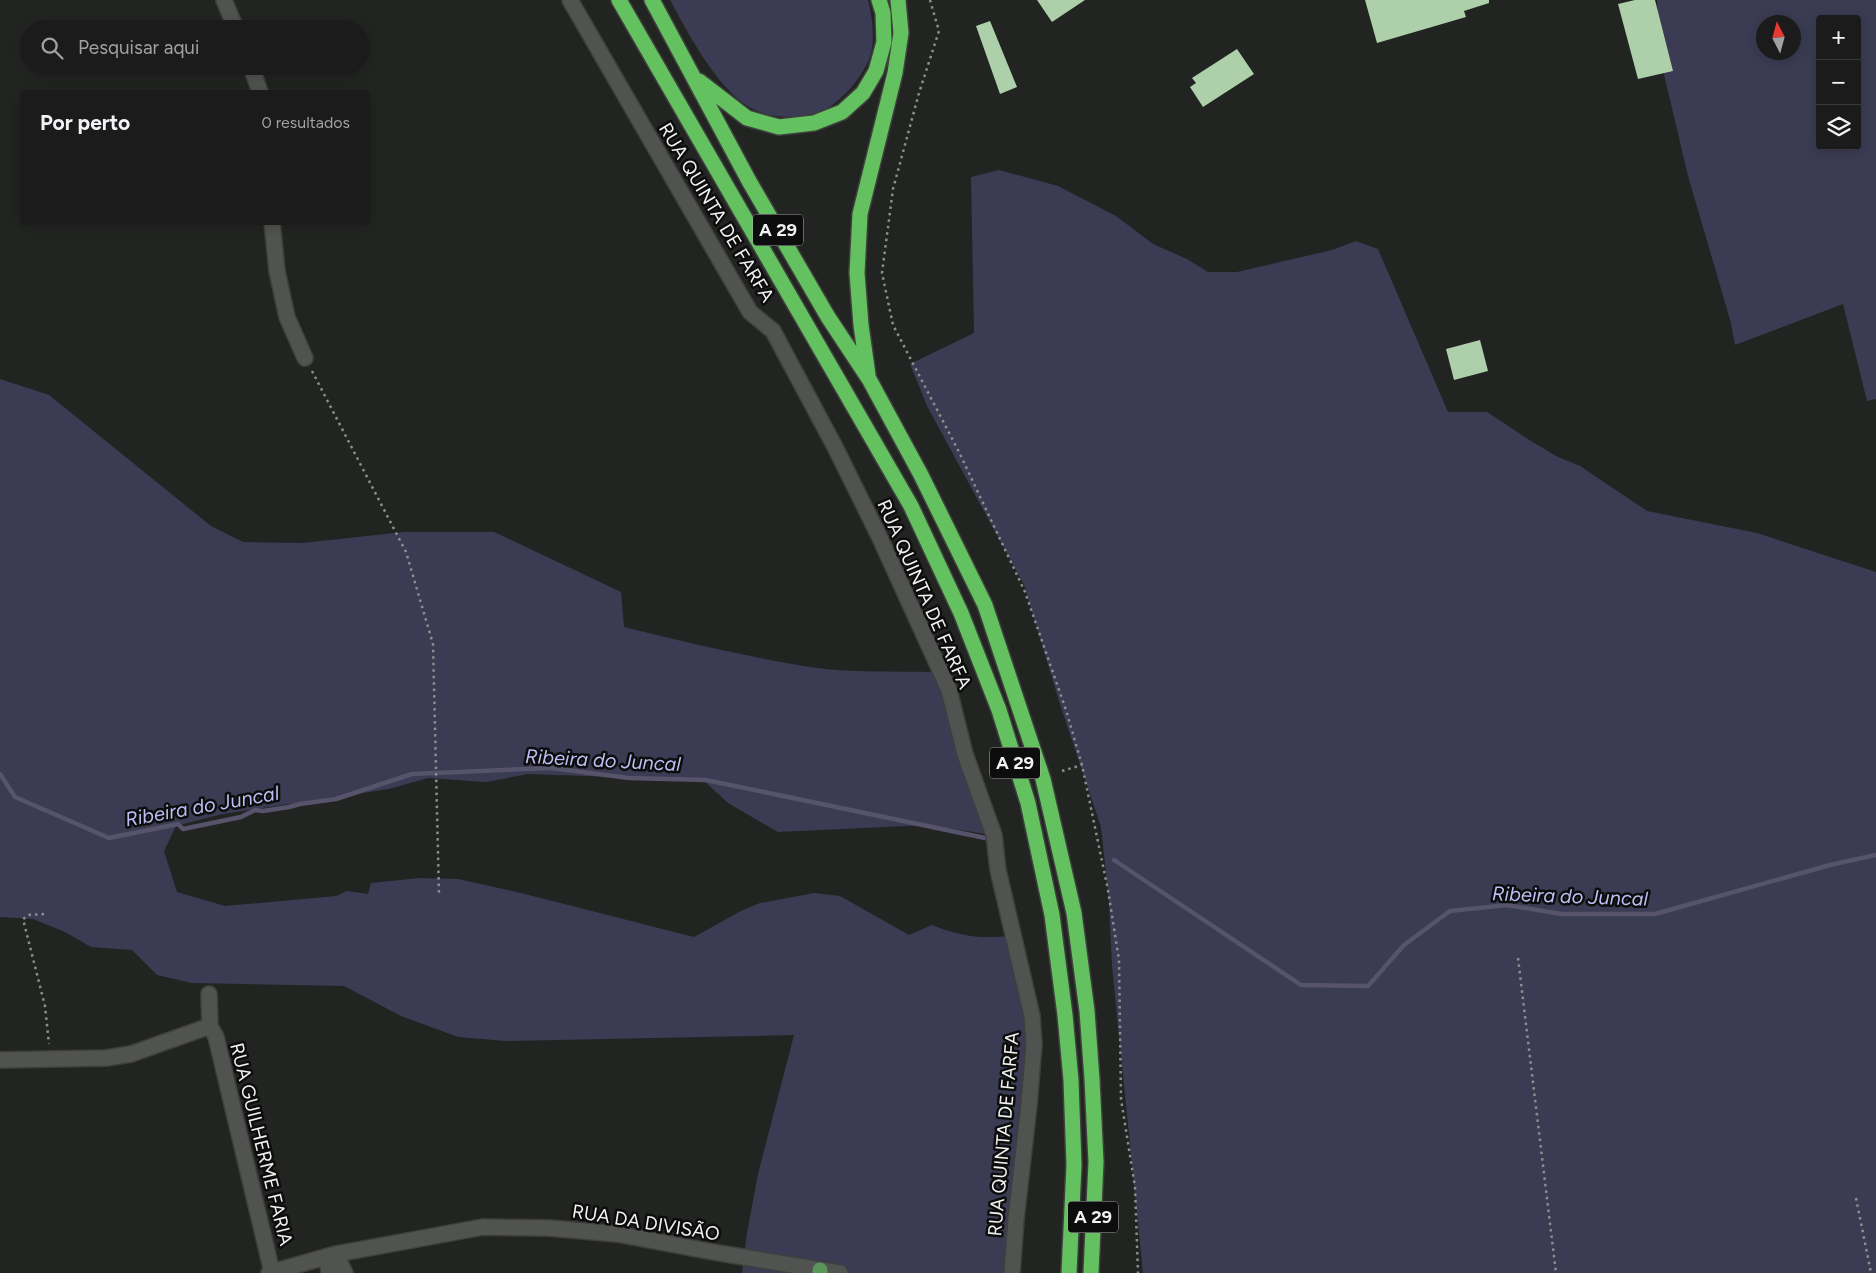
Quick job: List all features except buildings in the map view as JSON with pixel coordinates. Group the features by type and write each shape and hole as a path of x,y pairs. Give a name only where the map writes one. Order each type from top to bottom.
{"highway":[{"name":"A 29","path":"619,0 910,506 961,613 998,710 1028,804 1052,915 1064,1006 1071,1080 1074,1165 1069,1273"},
{"name":"A 29","path":"652,0 759,198 828,317 869,379 921,476 985,605 1043,779 1074,913 1088,1011 1096,1162 1091,1273"},
{"path":"694,77 746,118 779,127 814,123 842,112 863,93 876,70 884,42 883,13 879,0"},
{"path":"869,379 861,325 857,273 860,214 895,73 901,33 898,0"}],"street":[{"path":"224,0 232,20"},
{"name":"RUA QUINTA DE FARFA","path":"570,0 750,312 773,331 875,527 949,690 965,754 994,835 998,870 1032,1016 1034,1044 1012,1273"},
{"path":"254,75 259,90"},
{"path":"272,225 277,271 286,317 305,358"},
{"name":"RUA GUILHERME FARIA","path":"209,994 210,1026 216,1037 271,1273"},
{"path":"0,1060 106,1058 131,1054 210,1026"},
{"name":"RUA DA DIVISÃO","path":"271,1273 331,1255 483,1227 549,1228 618,1234 820,1272 840,1273"},
{"path":"329,1273 331,1255"},
{"path":"331,1255 345,1273"}],"path":[{"path":"930,0 939,30 919,92 893,189 882,274 893,325 959,452 1025,592 1066,710 1082,765 1108,890 1118,960 1121,1099 1135,1187 1138,1273"},
{"path":"305,358 406,552 433,644 439,895"},
{"path":"1062,771 1082,765"},
{"path":"44,914 29,915 23,919 45,1006 51,1058"},
{"path":"1518,958 1556,1273"},
{"path":"1856,1198 1871,1273"}],"shaded area":[{"path":"670,0 868,0 873,26 871,53 859,77 833,105 818,113 798,117 767,114 749,107 725,86 704,58"},
{"path":"1657,0 1876,0 1876,399 1867,401 1843,304 1735,345 1731,323 1688,176 1658,49"},
{"path":"999,170 1058,186 1116,216 1153,244 1187,259 1208,272 1237,272 1332,250 1356,241 1378,249 1448,412 1487,412 1556,456 1580,466 1647,511 1757,533 1876,572 1876,1273 1143,1273 1112,966 1109,902 1101,827 1060,704 1024,585 927,406 910,364 974,333 971,177"},
{"path":"0,379 49,395 211,526 243,542 302,543 404,532 494,532 621,592 624,627 693,644 810,667 857,671 935,672 986,834 928,825 778,832 728,803 703,780 528,774 486,782 428,778 389,789 222,814 176,826 164,851 177,892 225,906 336,896 347,891 368,894 371,883 419,878 458,879 694,937 739,912 760,903 814,893 840,896 909,935 932,925 970,936 1009,936 1029,1026 1010,1273 742,1273 758,1174 794,1035 506,1041 458,1037 401,1016 344,986 192,983 157,975 132,950 91,947 65,932 33,919 0,917"}],"waterway":[{"name":"Ribeira do Juncal","path":"0,774 15,797 109,838 178,824 183,829 241,817 255,810 263,811 336,799 412,774 551,768 629,778 706,780 990,839"},
{"name":"Ribeira do Juncal","path":"1114,860 1301,985 1368,986 1404,945 1450,911 1507,905 1561,914 1655,914 1830,865 1876,855"}]}
